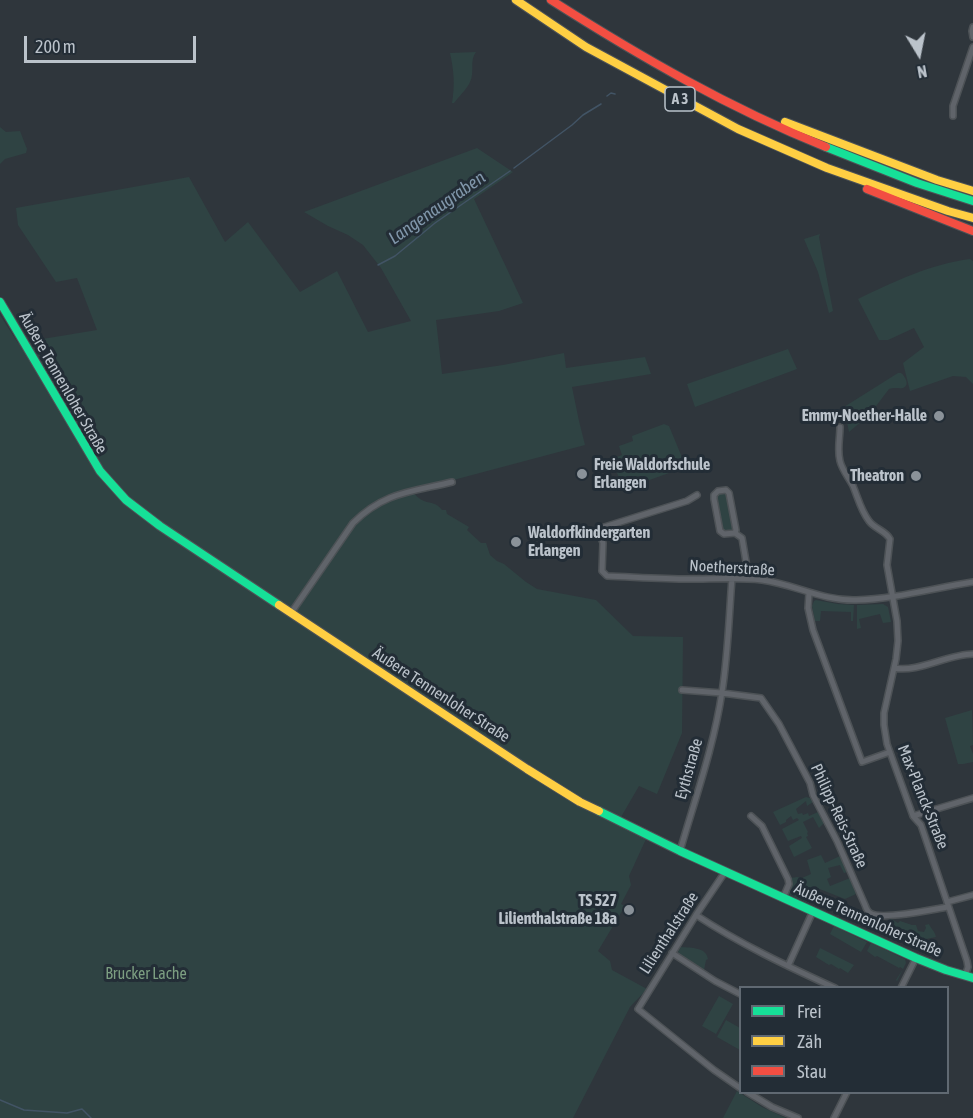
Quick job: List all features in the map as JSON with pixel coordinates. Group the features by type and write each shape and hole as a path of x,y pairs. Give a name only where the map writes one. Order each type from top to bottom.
{"main road":[{"name":"A 3","path":"516,0 586,48 738,129 827,168 973,218"},
{"name":"A 3","path":"551,0 619,44 683,80 776,126 877,169 973,201"},
{"path":"683,80 897,165 973,191"},
{"path":"897,165 973,184"},
{"path":"827,168 848,182 973,231"},
{"name":"Äußere Tennenloher Straße","path":"0,302 88,453 115,489 160,526 580,802 725,872 916,958 969,977"}],"street":[{"path":"973,27 973,37"},
{"path":"954,116 953,106 973,47"},
{"name":"Max-Planck-Straße","path":"840,427 839,456 842,466 868,520 875,528 887,534 890,539 887,562 898,635 884,716 884,732 913,816 921,825 967,961 969,977"},
{"path":"291,613 353,523 361,515 391,496 452,482"},
{"path":"735,533 729,493 726,490 718,491 714,499 720,531 724,534 735,533 742,538 749,579"},
{"name":"Noetherstraße","path":"697,495 687,501 598,529 603,543 602,571 607,576 749,579 771,582 831,598 853,600 880,599 973,582"},
{"name":"Eythstraße","path":"680,851 714,732 722,693 732,578"},
{"path":"810,593 808,608 813,630 862,762 890,752"},
{"path":"894,668 906,669 973,654"},
{"path":"682,690 722,693"},
{"name":"Philipp-Reis-Straße","path":"722,693 758,696 769,708 810,783 813,795 870,913 894,915 947,904"},
{"path":"913,816 973,798"},
{"path":"751,816 762,826 789,879 783,897"},
{"name":"Lilienthalstraße","path":"725,872 638,1009 706,1064 739,1087"},
{"path":"947,904 973,895"},
{"path":"788,966 813,911"},
{"path":"696,915 735,940 833,986"},
{"path":"672,953 707,976 739,993"},
{"path":"902,986 916,958"},
{"path":"750,1094 772,1107 798,1118"},
{"path":"834,1118 847,1094"}],"green space":[{"path":"476,52 470,82 452,103 454,78 450,53"},
{"path":"0,127 6,132 20,131 27,149 26,153 5,159 0,164"},
{"name":"Brucker Lache","path":"477,148 513,172 474,199 523,303 499,311 436,320 442,374 564,353 566,368 645,357 651,374 572,387 585,445 412,491 420,499 436,504 442,510 446,510 447,514 469,527 467,530 481,543 486,543 490,555 537,589 596,600 633,636 683,637 682,733 657,794 639,786 617,824 646,839 629,876 631,885 621,904 625,906 598,951 610,961 612,970 647,989 630,1007 573,1118 0,1118 0,315 18,343 97,330 77,278 56,282 18,225 16,208 189,177 225,242 248,222 300,292 337,271 368,332 411,321 381,268 363,245 304,212"},
{"path":"820,234 833,311 829,313 818,272 804,239"},
{"path":"970,259 973,261 973,384 966,377 953,376 910,391 903,363 924,347 914,328 888,340 879,340 858,299 927,269"},
{"path":"788,349 797,369 695,407 687,384"},
{"path":"901,373 907,382 905,387 889,389 870,414 849,432 844,407"},
{"path":"664,424 669,426 686,467 624,489 611,459 622,455 619,446 633,441 632,436"},
{"path":"724,492 727,494 733,530 729,531 721,530 716,499 718,494"},
{"path":"816,600 854,605 853,621 851,621 851,612 821,611 820,621 815,621 812,606"},
{"path":"883,604 888,607 891,622 883,623 880,614 859,619 861,628 857,629 857,605"},
{"path":"972,710 973,745 970,746 973,762 958,764 945,718"},
{"path":"806,797 813,802 807,806 806,801 796,809 798,814 808,813 809,816 818,812 824,823 819,828 813,817 803,822 808,832 806,837 812,848 794,857 789,846 802,838 801,836 788,841 782,829 799,820 797,818 793,820 791,816 780,825 773,812"},
{"path":"821,855 825,863 840,856 847,872 844,873 840,865 828,868 831,877 827,879 830,886 850,878 856,894 845,899 816,886 809,903 788,894 791,878 802,878 811,874 807,860"},
{"path":"890,918 898,923 900,921 916,925 918,931 924,932 925,925 929,924 936,937 926,939 927,944 933,943 936,949 919,948 913,935 905,931 901,938 895,935 896,932 886,928"},
{"path":"834,926 867,942 861,952 830,934"},
{"path":"871,943 905,959 903,969 867,951"},
{"path":"681,947 698,949 707,955 704,970 679,954"},
{"path":"820,948 854,965 848,973 829,965 816,957"},
{"path":"719,996 733,1004 716,1034 702,1026"},
{"path":"726,1020 739,1027 739,1049 717,1037"},
{"path":"737,1091 762,1107 786,1118 723,1118"}],"waterway":[{"name":"Langenaugraben","path":"607,96 611,93 615,94"},
{"name":"Langenaugraben","path":"514,168 583,115 601,104"},
{"name":"Langenaugraben","path":"378,265 395,256 435,223 510,171"},
{"path":"0,1100 24,1110 67,1113 82,1109 91,1118"}],"traffic: fast":[{"path":"826,147 917,183 973,201"},
{"path":"0,302 100,471 126,500 160,526 279,605"},
{"path":"599,811 680,851 916,958 973,978"}],"traffic: slow":[{"path":"516,0 586,47 738,129 827,168 973,218"},
{"path":"785,122 937,180 973,191"},
{"path":"279,605 527,769 599,811"}],"traffic: jam":[{"path":"551,0 685,80 754,115 826,147"},
{"path":"867,189 973,231"}],"place":[{"name":"Emmy-Noether-Halle","path":"939,416"},
{"name":"Freie Waldorfschule Erlangen","path":"582,474"},
{"name":"Theatron","path":"916,476"},
{"name":"Waldorfkindergarten Erlangen","path":"516,542"},
{"name":"TS 527 Lilienthalstraße 18a","path":"629,910"}]}
